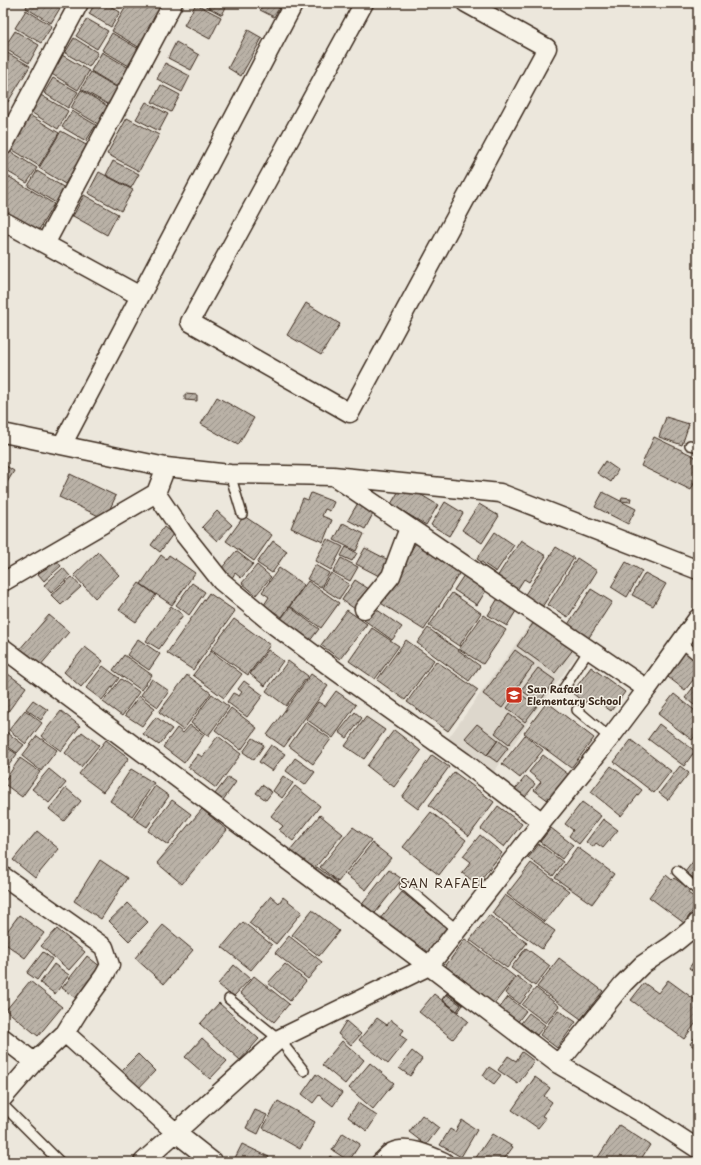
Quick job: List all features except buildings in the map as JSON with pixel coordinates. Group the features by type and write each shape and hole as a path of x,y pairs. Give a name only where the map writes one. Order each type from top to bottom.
{"street":[{"path":"3,146 79,3"},
{"path":"45,244 173,3"},
{"path":"62,445 294,3"},
{"path":"364,3 190,322 350,413 547,48 466,3"},
{"path":"3,221 140,296"},
{"path":"3,433 166,467 230,474 333,476 500,493 698,570"},
{"path":"3,582 156,493 166,467"},
{"path":"333,476 647,689"},
{"path":"156,493 183,533 221,581 274,625 464,762 542,822"},
{"path":"364,609 391,576 409,528"},
{"path":"143,1162 279,1039 429,966 610,738 698,618"},
{"path":"3,648 558,1064 652,1119 698,1149"},
{"path":"3,876 104,947 110,965 65,1033 34,1062 3,1098"},
{"path":"558,1064 623,984 642,965 672,945 698,922"},
{"path":"65,1033 175,1132 213,1162"},
{"path":"3,1038 34,1062"},
{"path":"381,1162 393,1152 405,1150 424,1153 444,1162"}],"lane":[{"path":"230,474 242,514"},
{"path":"681,642 695,654"},
{"path":"564,688 589,650"},
{"path":"577,710 610,738"},
{"path":"677,871 698,891"},
{"path":"405,886 457,930"},
{"path":"228,999 279,1039 304,1071"},
{"path":"3,1106 60,1162"}],"shaded area":[{"name":"San Rafael Elementary School","path":"536,616 581,649 494,772 447,740"}],"place":[{"name":"San Rafael Elementary School","path":"514,695"}],"district":[{"name":"SAN RAFAEL","path":"444,884"}]}
